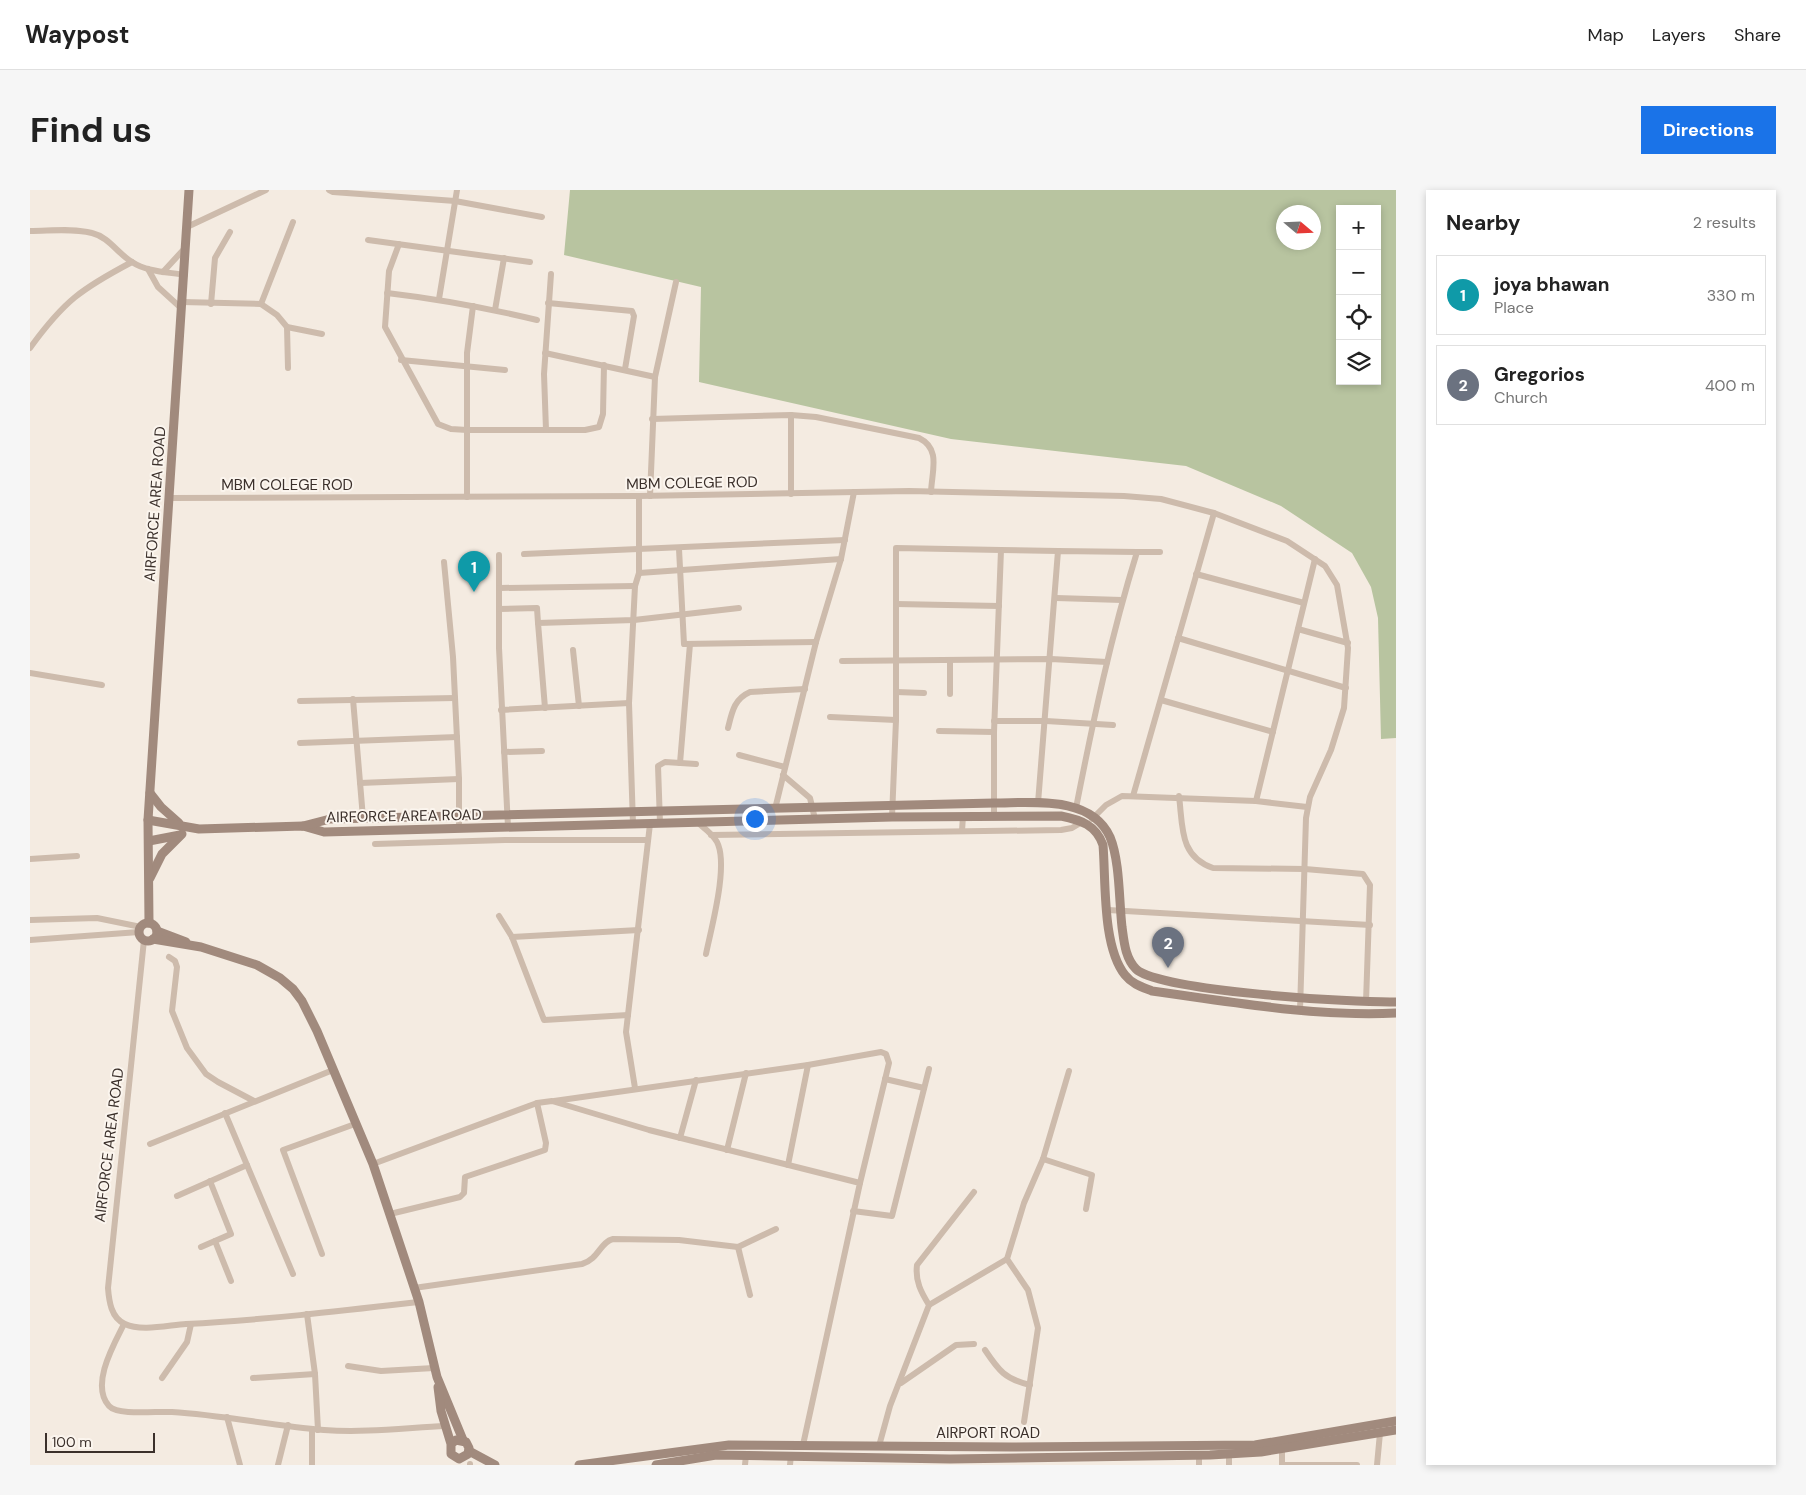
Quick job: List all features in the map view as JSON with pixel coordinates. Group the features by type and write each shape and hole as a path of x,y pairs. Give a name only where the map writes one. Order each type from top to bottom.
{"street":[{"name":"AIRFORCE AREA ROAD","path":"124,1324 112,1309 108,1288 147,932 149,880 148,820 185,275 189,190"},
{"path":"187,227 266,190"},
{"path":"329,190 333,192 455,202 542,217"},
{"path":"439,299 457,190"},
{"path":"261,304 293,222"},
{"path":"30,231 80,230 93,233 108,241 132,262 148,269 185,275"},
{"path":"211,304 215,258 230,232"},
{"path":"368,240 530,262"},
{"path":"399,244 389,271 385,327 401,360 438,424 451,429 466,430 585,430 599,427 604,414 604,365"},
{"path":"163,272 186,247"},
{"path":"495,310 504,258"},
{"path":"30,348 53,316 68,301 91,284 132,262"},
{"path":"148,269 158,287 182,305 261,304 277,315 286,328 288,368"},
{"path":"546,430 545,353 551,274"},
{"path":"650,496 654,377 676,282"},
{"path":"387,294 439,299 537,320"},
{"path":"548,303 632,311 634,316 625,369"},
{"path":"467,497 467,364 473,306"},
{"path":"286,328 322,334"},
{"path":"545,353 625,369 654,377"},
{"path":"401,360 467,364 505,370"},
{"path":"652,419 791,415 816,417 878,428 918,438 928,442 934,451 931,492"},
{"path":"791,415 792,494"},
{"path":"775,809 816,642 841,559 854,492"},
{"name":"MBM COLEGE ROD","path":"169,498 650,496 931,492 1124,496 1161,499 1214,513 1287,541 1325,566 1337,585 1348,643 1346,688 1339,728 1307,807"},
{"path":"633,824 631,813 629,703 635,586 639,572 639,496"},
{"path":"1133,796 1214,513"},
{"path":"524,554 639,551 845,540"},
{"path":"892,817 896,720 896,548 1160,552"},
{"path":"679,549 678,571 684,644 816,642"},
{"path":"994,816 994,721 1001,550"},
{"path":"1038,803 1056,598 1058,551"},
{"path":"1076,808 1092,723 1122,600 1137,552"},
{"path":"499,555 501,710 507,815 505,840"},
{"path":"639,572 678,571 784,561 841,559"},
{"path":"1256,801 1315,559"},
{"path":"444,562 460,779 459,829"},
{"path":"1196,574 1304,603"},
{"path":"500,588 635,586"},
{"path":"1056,598 1122,600"},
{"path":"896,604 999,606"},
{"path":"499,609 536,608 545,708"},
{"path":"538,623 634,620 739,608"},
{"path":"1298,629 1348,643"},
{"path":"1178,638 1346,688"},
{"path":"680,763 690,644"},
{"path":"573,650 579,706"},
{"path":"842,661 1051,659 1107,662"},
{"path":"950,660 950,694"},
{"path":"30,673 102,686"},
{"path":"728,728 734,704 743,695 750,692 805,689"},
{"path":"896,692 924,693"},
{"path":"300,701 455,698"},
{"path":"353,699 363,818"},
{"path":"1161,700 1273,732"},
{"path":"501,710 629,703"},
{"path":"830,717 896,720"},
{"path":"994,721 1046,721 1113,725"},
{"path":"939,731 994,732"},
{"path":"300,743 457,737"},
{"path":"504,752 542,751"},
{"path":"739,754 786,767"},
{"path":"660,823 658,766 665,762 696,764"},
{"path":"783,775 806,794 813,808 815,819"},
{"path":"360,783 460,779"},
{"path":"150,793 161,807 180,824"},
{"path":"712,835 1061,830 1085,823 1113,800 1122,796 1179,796 1256,801 1307,807 1300,1010"},
{"path":"1179,796 1184,840 1196,861 1213,868 1305,869 1358,873 1367,879 1370,885 1370,925 1366,1002"},
{"path":"303,826 311,822 330,819 994,803 1038,803 1076,808 1095,816 1110,838 1128,957 1134,968 1144,976 1207,987 1300,998 1396,1002"},
{"name":"AIRFORCE AREA ROAD","path":"148,841 199,829 303,826 324,832 892,817 1045,815 1085,823"},
{"path":"962,831 963,816"},
{"name":"AIRFORCE AREA ROAD","path":"148,820 180,824 199,829"},
{"path":"697,822 712,835 718,844 719,851 720,882 706,954"},
{"path":"1085,823 1095,830 1104,845 1112,944 1116,960 1135,984 1152,991 1300,1010 1365,1014 1396,1013"},
{"path":"635,1088 626,1032 650,824"},
{"path":"149,880 162,854 182,834"},
{"path":"375,844 505,840 648,840"},
{"path":"30,859 77,856"},
{"path":"1108,910 1370,925"},
{"path":"499,916 512,937 544,1020 628,1015"},
{"path":"30,920 88,917 115,920 147,932 257,965 272,972 293,989 317,1031 373,1164 414,1288 436,1373 463,1440 468,1444 465,1461"},
{"path":"512,937 639,930"},
{"path":"30,940 147,932"},
{"path":"169,957 175,961 178,968 172,1011 187,1048 206,1074 254,1101"},
{"path":"373,1164 537,1103 808,1065 880,1052 888,1058 885,1079 860,1183 803,1445"},
{"path":"788,1165 808,1065"},
{"path":"854,1211 892,1216 929,1069"},
{"path":"150,1144 225,1112 333,1070"},
{"path":"879,1446 890,1406 901,1383 930,1305 1007,1259 1024,1203 1043,1159 1069,1071"},
{"path":"727,1150 746,1074"},
{"path":"885,1079 924,1088"},
{"path":"680,1138 696,1080"},
{"path":"552,1101 680,1138 860,1183"},
{"path":"390,1214 460,1197 464,1193 464,1177 545,1150 546,1143 537,1103"},
{"path":"225,1112 293,1274"},
{"path":"322,1254 283,1150 355,1124"},
{"path":"1043,1159 1092,1175 1086,1209"},
{"path":"177,1196 247,1165"},
{"path":"201,1247 231,1234 210,1181"},
{"path":"930,1305 920,1291 916,1275 917,1265 974,1192"},
{"path":"414,1288 582,1264 596,1257 604,1244 613,1239 679,1240 738,1247 776,1229"},
{"path":"215,1241 231,1281"},
{"path":"738,1247 750,1295"},
{"path":"1007,1259 1028,1290 1038,1328 1024,1422"},
{"path":"418,1302 191,1324 148,1327 124,1324 110,1350 102,1382 105,1400 110,1407 118,1411 172,1412 227,1417 315,1429 446,1426"},
{"path":"307,1314 315,1374 315,1429 312,1465"},
{"path":"162,1378 187,1342 191,1324"},
{"path":"901,1383 956,1345 974,1344"},
{"path":"985,1350 997,1369 1011,1380 1030,1384"},
{"path":"348,1366 381,1371 436,1373"},
{"path":"436,1373 439,1402 451,1444 450,1451 465,1461 495,1465"},
{"path":"253,1378 315,1374"},
{"path":"227,1417 240,1465"},
{"name":"AIRPORT ROAD","path":"579,1465 729,1445 966,1447 1254,1446 1396,1421"},
{"path":"278,1465 288,1425"},
{"name":"AIRPORT ROAD","path":"656,1465 716,1455 791,1455 970,1462 1128,1455 1229,1454 1282,1449 1396,1430"},
{"path":"1377,1465 1380,1433"},
{"path":"451,1444 456,1440 463,1440"},
{"path":"966,1447 970,1462"},
{"path":"960,1462 966,1447"},
{"path":"1282,1449 1282,1465 1357,1465"},
{"path":"1229,1454 1229,1465"},
{"path":"745,1465 746,1455"},
{"path":"790,1465 791,1455"},
{"path":"1128,1455 1129,1465"},
{"path":"1199,1455 1199,1465"}],"green space":[{"path":"570,190 1396,190 1396,738 1381,739 1378,618 1371,587 1352,553 1281,506 1186,466 951,439 699,382 701,287 564,255"}],"place":[{"name":"joya bhawan","path":"474,592"},
{"name":"Gregorios","path":"1168,968"}]}
